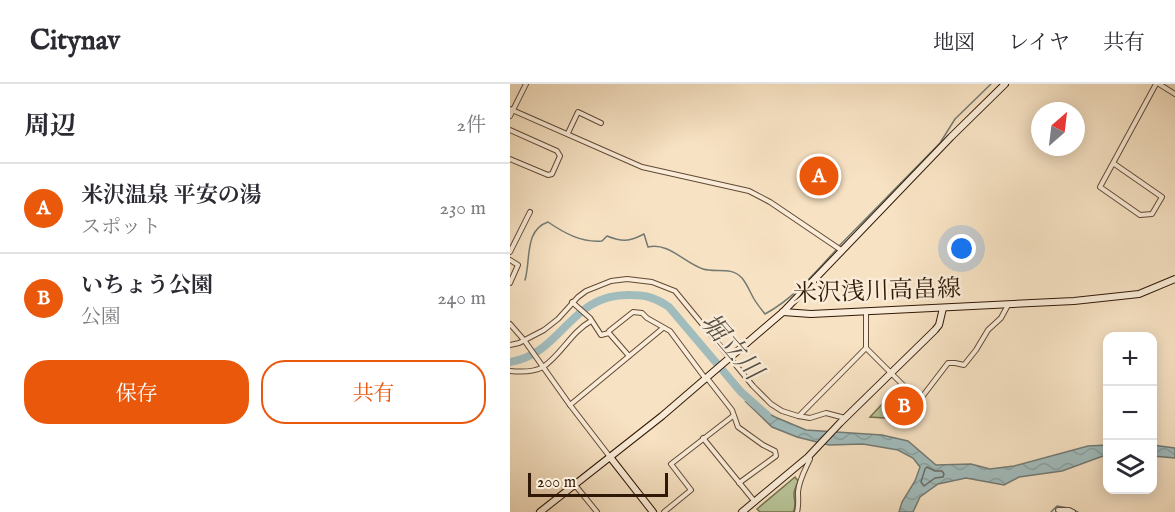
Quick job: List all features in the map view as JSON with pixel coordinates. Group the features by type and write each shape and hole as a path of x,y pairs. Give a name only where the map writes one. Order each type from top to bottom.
{"main road":[{"path":"783,312 1005,84"},
{"name":"米沢浅川高畠線","path":"540,512 706,378 783,312 811,314 1074,301 1139,294 1175,279"},
{"path":"742,512 808,457 842,420 935,330 939,325 943,308"},
{"path":"610,457 653,512"}],"street":[{"path":"510,116 511,109 526,84"},
{"path":"1113,163 1162,197 1152,214 1140,215 1100,187 1113,163 1157,84 1175,94"},
{"path":"511,109 642,167 749,191 770,202 841,250"},
{"path":"568,133 578,112 601,123"},
{"path":"510,129 558,151 560,156 552,174 548,175 510,159"},
{"path":"510,252 530,212"},
{"path":"510,260 518,265 510,283"},
{"path":"510,345 544,330 586,291 611,281 640,280 662,285 675,291 727,358 763,397 782,411 810,418 826,413 842,420"},
{"path":"572,302 591,320 601,335 609,333 633,312 642,313 670,331 732,410 738,427 775,451 776,456 739,483"},
{"path":"866,348 916,398 922,398 948,363 964,365 988,330 1001,318 1008,305"},
{"path":"798,416 866,348 866,311"},
{"path":"510,371 536,370 543,367 583,325 591,320"},
{"path":"510,324 610,457"},
{"path":"570,405 663,328"},
{"path":"609,333 629,356"},
{"path":"664,512 690,490 671,464 734,416"},
{"path":"703,438 755,502"},
{"path":"798,512 800,482 810,459 808,457"},
{"path":"575,484 597,512"},
{"path":"1058,510 1073,512"}],"green space":[{"path":"906,391 918,403 901,422 870,417 884,402 890,408"},
{"path":"795,477 798,481 794,492 793,512 760,512 757,509"}],"water":[{"path":"745,401 806,430 882,435 908,441 936,465 971,464 990,469 1014,466 1088,446 1103,445 1103,456 1062,471 1019,477 1004,485 966,478 938,484 920,497 913,512 899,512 920,467 913,458 898,450 863,444 829,445 797,437 772,427"},
{"path":"1157,446 1175,448 1175,458 1157,456"}],"waterway":[{"path":"839,246 940,143 955,119 991,84"},
{"path":"525,280 532,239 540,226 548,222 567,233 587,240 602,241 607,236 626,240 644,234 648,247 663,247 703,269 738,274 765,314 812,277 836,250"},
{"name":"堀立川","path":"510,362 528,356 543,347 594,303 610,297 646,296 669,307 741,392 767,415"},
{"path":"1051,512 1057,506 1068,508"},
{"path":"1073,510 1078,512"}],"place":[{"name":"米沢温泉 平安の湯","path":"819,176"},
{"name":"いちょう公園","path":"904,406"}]}
